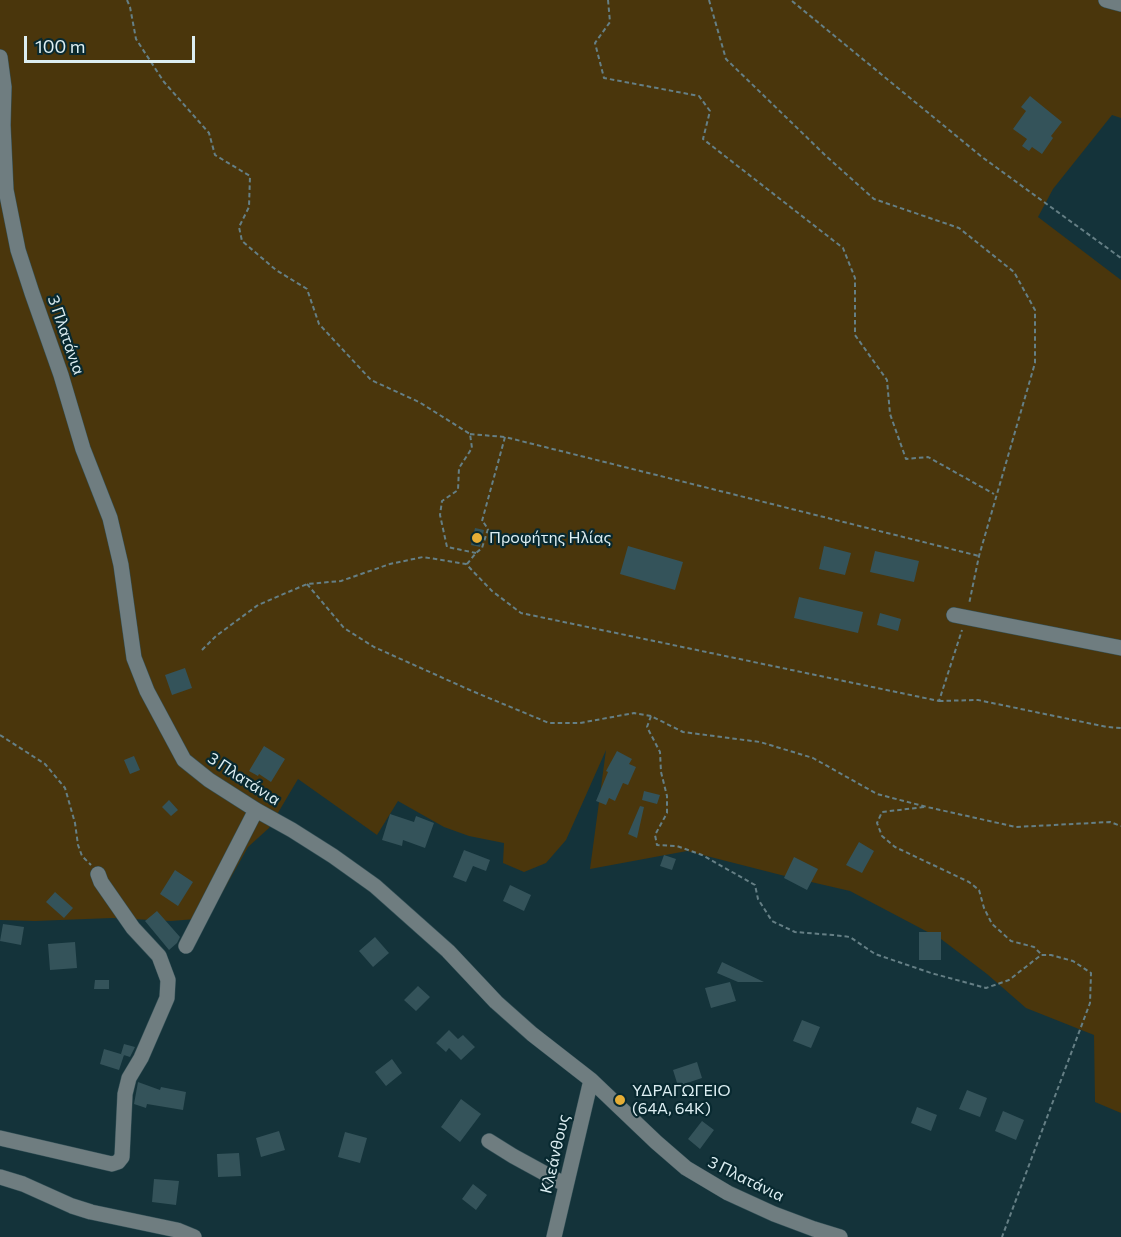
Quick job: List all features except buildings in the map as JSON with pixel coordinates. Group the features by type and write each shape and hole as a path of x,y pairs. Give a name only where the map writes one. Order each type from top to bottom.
{"street":[{"path":"1106,0 1121,4"},
{"name":"3 Πλατάνια","path":"0,57 4,87 6,190 18,250 55,357 83,449 110,518 121,565 134,658 147,692 184,760 210,780 300,835 375,885 448,951 524,1028 591,1080 656,1142 697,1175 728,1193 774,1214 840,1237"},
{"path":"960,616 1121,648"},
{"path":"186,946 256,810"},
{"path":"0,1138 112,1164 118,1162 122,1157 125,1094 129,1078 141,1058 167,998 168,980 159,956 133,928 101,882 98,874"},
{"name":"Κλεάνθους","path":"554,1237 591,1080"},
{"path":"489,1141 566,1185"},
{"path":"0,1177 91,1212 177,1230 194,1237"}],"path":[{"path":"127,0 136,39 164,82 209,133 215,155 250,176 249,207 239,227 242,241 276,270 307,289 319,324 371,380 419,402 470,434 506,437 979,556"},
{"path":"608,0 610,22 595,43 604,78 699,96 710,111 703,139 843,248 855,278 855,335 886,380 890,414 906,459 928,457 994,494"},
{"path":"708,0 726,59 825,155 874,199 959,228 1014,272 1035,310 1035,363 960,616 939,701"},
{"path":"792,1 982,158 1121,258"},
{"path":"470,434 472,448 459,468 458,490 442,501 440,515 447,547 476,553"},
{"path":"467,564 482,548 488,529 482,520 506,437"},
{"path":"202,650 216,636 258,605 307,584 341,581 390,564 423,557 467,564 492,591 521,613 939,701 978,699 1107,727 1121,728"},
{"path":"307,584 344,628 374,647 549,723 580,723 634,713 651,716 683,732 760,742 813,758 877,794 927,807 1016,827 1110,822 1121,826"},
{"path":"651,716 647,727 660,752 661,772 667,795 667,813 655,835 657,845 677,846 702,855 755,885 758,899 772,921 795,932 850,937 875,954 986,988 1009,980 1041,955 1051,955 1073,961 1091,973 1090,1003 1002,1237"},
{"path":"0,735 45,764 65,788 75,823 78,846 82,856 98,874"},
{"path":"927,807 882,812 877,824 882,836 895,847 974,886 979,890 992,924 1011,941 1034,947 1041,955"}],"shaded area":[{"path":"0,0 1121,0 1121,118 1112,115 1053,189 1038,217 1121,280 1121,1113 1095,1102 1094,1035 1026,1008 987,974 941,939 850,891 687,851 590,869 606,750 566,840 546,863 524,872 503,863 504,843 469,836 444,827 398,801 377,835 298,779 269,828 248,847 208,918 171,921 112,918 0,920"}],"place":[{"name":"Προφήτης Ηλίας","path":"477,538"},
{"name":"ΥΔΡΑΓΩΓΕΙΟ (64Α, 64Κ)","path":"620,1100"}]}
